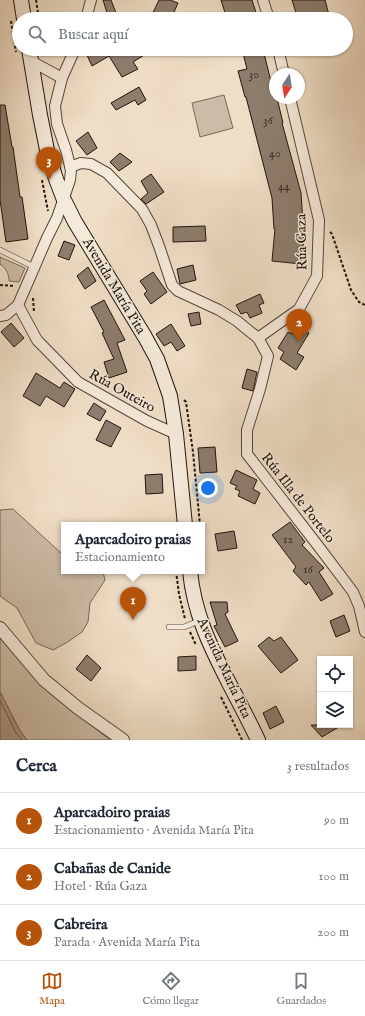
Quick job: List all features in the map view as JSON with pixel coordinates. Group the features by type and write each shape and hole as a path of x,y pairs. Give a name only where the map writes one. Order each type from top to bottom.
{"main road":[{"path":"21,0 23,12"},
{"name":"Avenida María Pita","path":"30,56 47,150 64,200 75,222 157,359 170,396 176,434 185,522"},
{"name":"Avenida María Pita","path":"190,574 194,599 200,620 214,653 258,740"}],"street":[{"path":"88,12 91,0"},
{"path":"263,0 267,12"},
{"path":"31,56 62,78"},
{"path":"0,316 6,315 18,306 57,218 70,180 70,167 57,124 55,106 62,78 72,56"},
{"path":"280,56 283,68"},
{"name":"Rúa Gaza","path":"258,338 299,309 317,276 319,220 291,104"},
{"name":"Rúa Illa de Portelo","path":"70,167 81,163 91,164 107,174 142,209 151,225 172,285 178,291 219,310 237,321 258,338 268,356 248,430 247,454 353,592 359,606 365,632"},
{"name":"Rúa Outeiro","path":"18,306 37,340 78,382 147,421 176,434"},
{"path":"0,628 44,680 78,708 123,740"}],"lane":[{"path":"0,250 34,267"},
{"path":"169,627 184,627 200,620"}],"path":[{"path":"36,0 38,12"},
{"path":"319,220 332,234 351,290 359,302 365,305"},
{"path":"0,285 18,286"}],"shaded area":[{"path":"224,95 233,128 200,137 192,103"},
{"path":"0,257 25,268 19,282 9,281 7,271 0,264"},
{"path":"13,509 61,553 61,574 104,574 105,580 90,603 88,622 82,632 53,650 36,643 17,608 0,596 0,510"},
{"path":"0,631 62,702 110,740 27,740 20,731 0,692"}],"water":[{"path":"0,692 16,723 27,740 0,740"}],"building":[{"path":"103,0 111,0 116,12 107,12"},
{"path":"159,0 170,0 178,3 174,12 153,12"},
{"path":"221,0 252,0 256,12 225,12"},
{"path":"292,0 325,0 328,12 296,12"},
{"path":"87,56 109,56 92,66"},
{"path":"109,56 143,56 133,62 138,69 122,77"},
{"path":"244,56 265,56 269,73 269,104 278,104 282,123 301,193 304,238 301,264 272,261 275,229 272,198 238,71 247,69"},
{"path":"139,87 146,100 138,105 135,100 116,110 111,103"},
{"path":"0,105 5,105 28,239 6,242 0,200"},
{"path":"88,132 97,148 87,155 76,141"},
{"path":"120,153 132,162 119,171 110,162"},
{"path":"151,174 164,192 146,204 141,199 148,193 141,181"},
{"path":"205,226 206,241 173,242 173,227"},
{"path":"64,241 75,245 69,260 58,256"},
{"path":"193,265 196,280 180,284 177,269"},
{"path":"88,267 96,281 85,289 77,276"},
{"path":"153,272 167,292 151,304 144,294 147,291 140,281"},
{"path":"260,294 264,303 259,305 262,313 250,318 247,312 241,314 236,305"},
{"path":"104,300 125,340 117,343 127,372 109,378 104,362 114,359 102,333 104,332 91,307"},
{"path":"199,312 201,324 191,326 188,314"},
{"path":"11,323 24,338 14,347 1,332"},
{"path":"171,324 185,346 177,351 171,342 164,346 156,334"},
{"path":"297,326 309,333 297,353 304,357 296,370 280,359 284,352 278,348 288,332 292,334"},
{"path":"247,369 257,372 253,391 242,388"},
{"path":"36,373 60,388 64,382 75,389 64,407 46,396 40,406 23,396"},
{"path":"94,403 106,411 100,421 87,414"},
{"path":"106,420 121,428 111,447 96,440"},
{"path":"215,447 217,472 200,473 198,448"},
{"path":"236,470 257,480 253,489 260,493 255,504 238,496 240,491 235,489 237,486 230,483"},
{"path":"162,474 163,493 146,494 145,475"},
{"path":"290,522 305,542 302,545 324,568 319,572 333,594 321,601 309,582 306,585 293,571 296,567 272,535"},
{"path":"234,531 237,548 218,551 215,534"},
{"path":"210,602 227,602 228,612 225,614 238,641 225,647 214,626 217,625"},
{"path":"344,615 350,631 336,637 330,621"},
{"path":"269,637 274,641 281,637 298,660 281,673 258,646"},
{"path":"87,655 101,668 91,681 76,669"},
{"path":"196,656 196,670 178,671 178,657"},
{"path":"276,706 284,722 270,729 263,713"},
{"path":"311,725 317,725 317,728 337,728 322,737"}],"place":[{"name":"Cabreira","path":"49,180"},
{"name":"Cabañas de Canide","path":"299,342"},
{"name":"Aparcadoiro praias","path":"133,620"}]}
